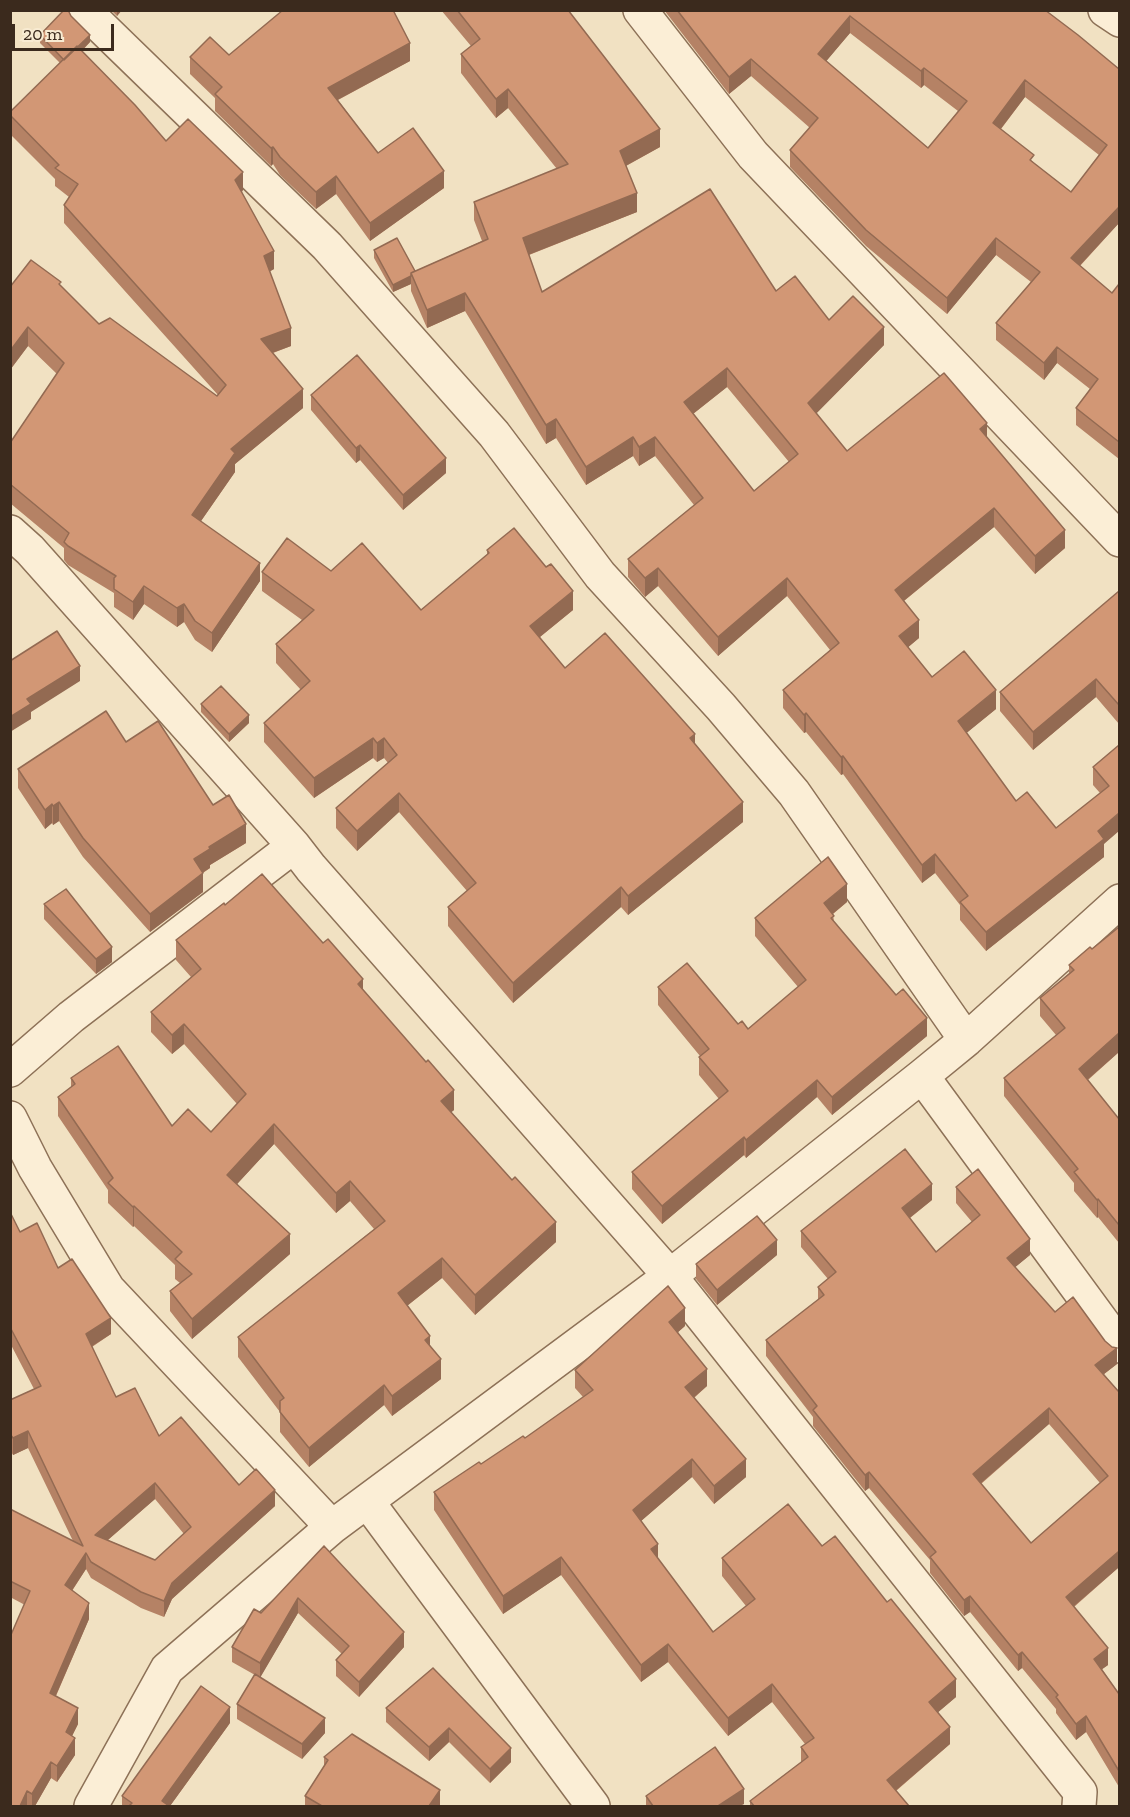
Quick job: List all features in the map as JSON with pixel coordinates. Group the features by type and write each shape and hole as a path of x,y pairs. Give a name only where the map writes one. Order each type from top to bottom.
{"street":[{"path":"84,10 327,246 494,434 600,575 721,707 794,793 966,1040"},
{"path":"640,10 753,155 1119,540"},
{"path":"1105,10 1119,20"},
{"path":"10,532 30,550 294,846 670,1276 1080,1792 1079,1806"},
{"path":"10,1070 71,1017 294,846"},
{"path":"91,1806 167,1669 332,1527 670,1276 922,1076 966,1040 1119,901"},
{"path":"922,1076 1119,1346"},
{"path":"10,1118 34,1168 108,1289 332,1527"},
{"path":"367,1501 593,1806"}],"building":[{"path":"64,10 68,10 90,35 64,60 40,35"},
{"path":"283,10 393,10 410,43 328,88 378,153 413,128 444,171 370,223 336,176 316,192 280,157 273,147 271,148 215,94 222,87 190,57 210,37 229,55"},
{"path":"457,10 568,10 660,129 620,151 637,193 523,238 542,292 710,189 776,291 795,276 829,320 853,296 884,327 808,403 847,451 944,373 987,423 980,429 1065,530 1035,556 994,508 895,590 919,620 899,636 932,677 964,651 996,690 958,721 1016,801 1027,792 1056,828 1109,786 1093,767 1119,745 1119,813 1098,831 1104,839 986,932 960,902 968,896 935,854 922,865 843,756 841,757 806,713 804,715 783,690 839,643 787,578 718,637 658,568 645,578 628,559 703,498 655,437 639,447 633,437 586,467 556,419 546,425 465,293 427,310 411,273 488,239 474,202 568,164 508,89 496,99 461,54 480,39","holes":["727,368 798,454 754,491 684,402"]},
{"path":"677,10 1045,10 1119,69 1119,207 1071,258 1112,293 1119,284 1119,442 1076,408 1098,379 1057,347 1044,363 996,323 1040,272 996,238 947,298 866,230 790,150 818,118 751,59 729,77","holes":["850,16 921,71 924,68 967,101 928,148 818,54","1025,80 1107,145 1071,192 1030,160 1034,155 993,123"]},
{"path":"77,46 135,105 166,141 188,119 243,172 235,180 274,251 264,256 291,328 261,339 303,389 231,449 235,453 192,515 260,563 212,633 195,621 184,604 177,608 144,586 133,602 114,589 116,576 68,546 64,542 69,533 10,484 10,443 64,363 28,327 10,351 10,287 31,260 61,282 59,284 99,324 110,318 217,396 226,385 64,205 78,184 55,168 59,165 10,115 10,112"},
{"path":"397,238 415,271 411,273 411,276 393,285 374,250"},
{"path":"357,355 446,458 403,495 360,445 356,448 311,395"},
{"path":"514,528 546,567 551,564 573,591 530,626 565,668 605,633 695,734 690,738 743,802 628,896 621,887 513,983 448,907 476,883 399,793 357,831 336,808 397,755 384,738 377,743 373,738 314,778 264,723 310,681 276,644 314,610 262,572 287,538 331,571 362,543 421,610 489,553 487,550"},
{"path":"1119,591 1119,705 1096,679 1033,732 1000,692"},
{"path":"57,631 80,666 27,699 31,704 10,717 10,661"},
{"path":"221,686 249,715 229,734 201,704"},
{"path":"106,711 126,742 158,721 213,805 229,795 246,824 194,859 203,873 150,914 83,838 59,802 45,810 18,769"},
{"path":"828,857 847,884 824,903 834,916 831,918 896,995 903,989 927,1018 832,1097 817,1080 746,1140 744,1137 662,1206 632,1172 728,1091 699,1057 709,1049 658,987 687,963 738,1024 742,1021 748,1029 806,980 755,918"},
{"path":"262,874 323,943 328,939 363,979 358,984 426,1062 428,1060 454,1090 441,1101 512,1180 515,1177 556,1222 475,1295 442,1258 398,1293 430,1336 425,1340 441,1359 392,1396 384,1385 309,1448 280,1412 280,1401 284,1398 238,1337 385,1221 350,1181 336,1193 274,1124 227,1175 290,1234 192,1319 170,1291 192,1274 175,1259 182,1252 108,1183 113,1178 58,1097 75,1084 71,1078 118,1046 172,1126 188,1109 211,1132 246,1094 184,1024 172,1035 151,1012 201,969 176,940 224,903 225,905"},
{"path":"66,889 112,947 96,959 44,904"},
{"path":"1119,927 1119,1033 1079,1069 1119,1119 1119,1225 1074,1172 1078,1169 1004,1078 1065,1028 1040,998 1074,970 1069,965"},
{"path":"905,1149 932,1184 902,1208 936,1252 980,1215 956,1187 978,1169 1030,1239 1007,1258 1055,1312 1073,1297 1105,1341 1117,1348 1095,1365 1119,1392 1119,1554 1118,1552 1066,1597 1108,1648 1094,1659 1119,1694 1119,1771 1086,1716 1076,1724 1056,1697 1058,1695 1022,1652 1018,1655 970,1596 964,1600 930,1557 936,1552 869,1472 865,1475 813,1410 817,1406 766,1340 824,1295 818,1287 836,1272 801,1231","holes":["1049,1408 1108,1476 1031,1543 973,1474"]},
{"path":"11,1214 20,1232 37,1223 58,1268 72,1259 111,1318 86,1334 116,1397 135,1388 159,1436 181,1417 239,1485 256,1469 275,1490 172,1583 164,1601 141,1592 91,1562 86,1553 65,1585 89,1603 50,1693 78,1708 66,1732 75,1738 57,1766 51,1762 32,1794 27,1791 20,1806 10,1806 10,1637 30,1591 10,1581 10,1509 83,1546 28,1431 13,1438 10,1434 10,1400 41,1386 10,1327","holes":["155,1483 191,1527 155,1560 95,1535"]},
{"path":"757,1216 777,1240 717,1290 696,1264"},
{"path":"668,1286 685,1308 669,1322 707,1369 685,1387 746,1459 714,1486 692,1459 633,1510 658,1544 651,1549 713,1632 755,1599 722,1558 788,1504 822,1546 835,1536 887,1602 891,1599 956,1679 929,1702 950,1727 887,1780 909,1806 754,1806 750,1801 808,1757 801,1747 814,1738 772,1684 728,1718 668,1644 641,1665 561,1557 503,1596 434,1492 479,1462 481,1464 523,1436 525,1438 593,1390 575,1370"},
{"path":"324,1546 404,1632 359,1682 336,1660 349,1646 298,1598 260,1663 232,1647 254,1609 261,1613"},
{"path":"433,1668 511,1748 490,1769 449,1728 429,1747 386,1708"},
{"path":"255,1674 325,1718 302,1744 237,1704"},
{"path":"201,1686 230,1707 162,1801 169,1806 129,1806 132,1803 122,1796"},
{"path":"352,1734 440,1790 429,1806 322,1806 305,1796 328,1760 324,1757"},
{"path":"715,1747 744,1789 718,1806 653,1806 646,1796"}]}
